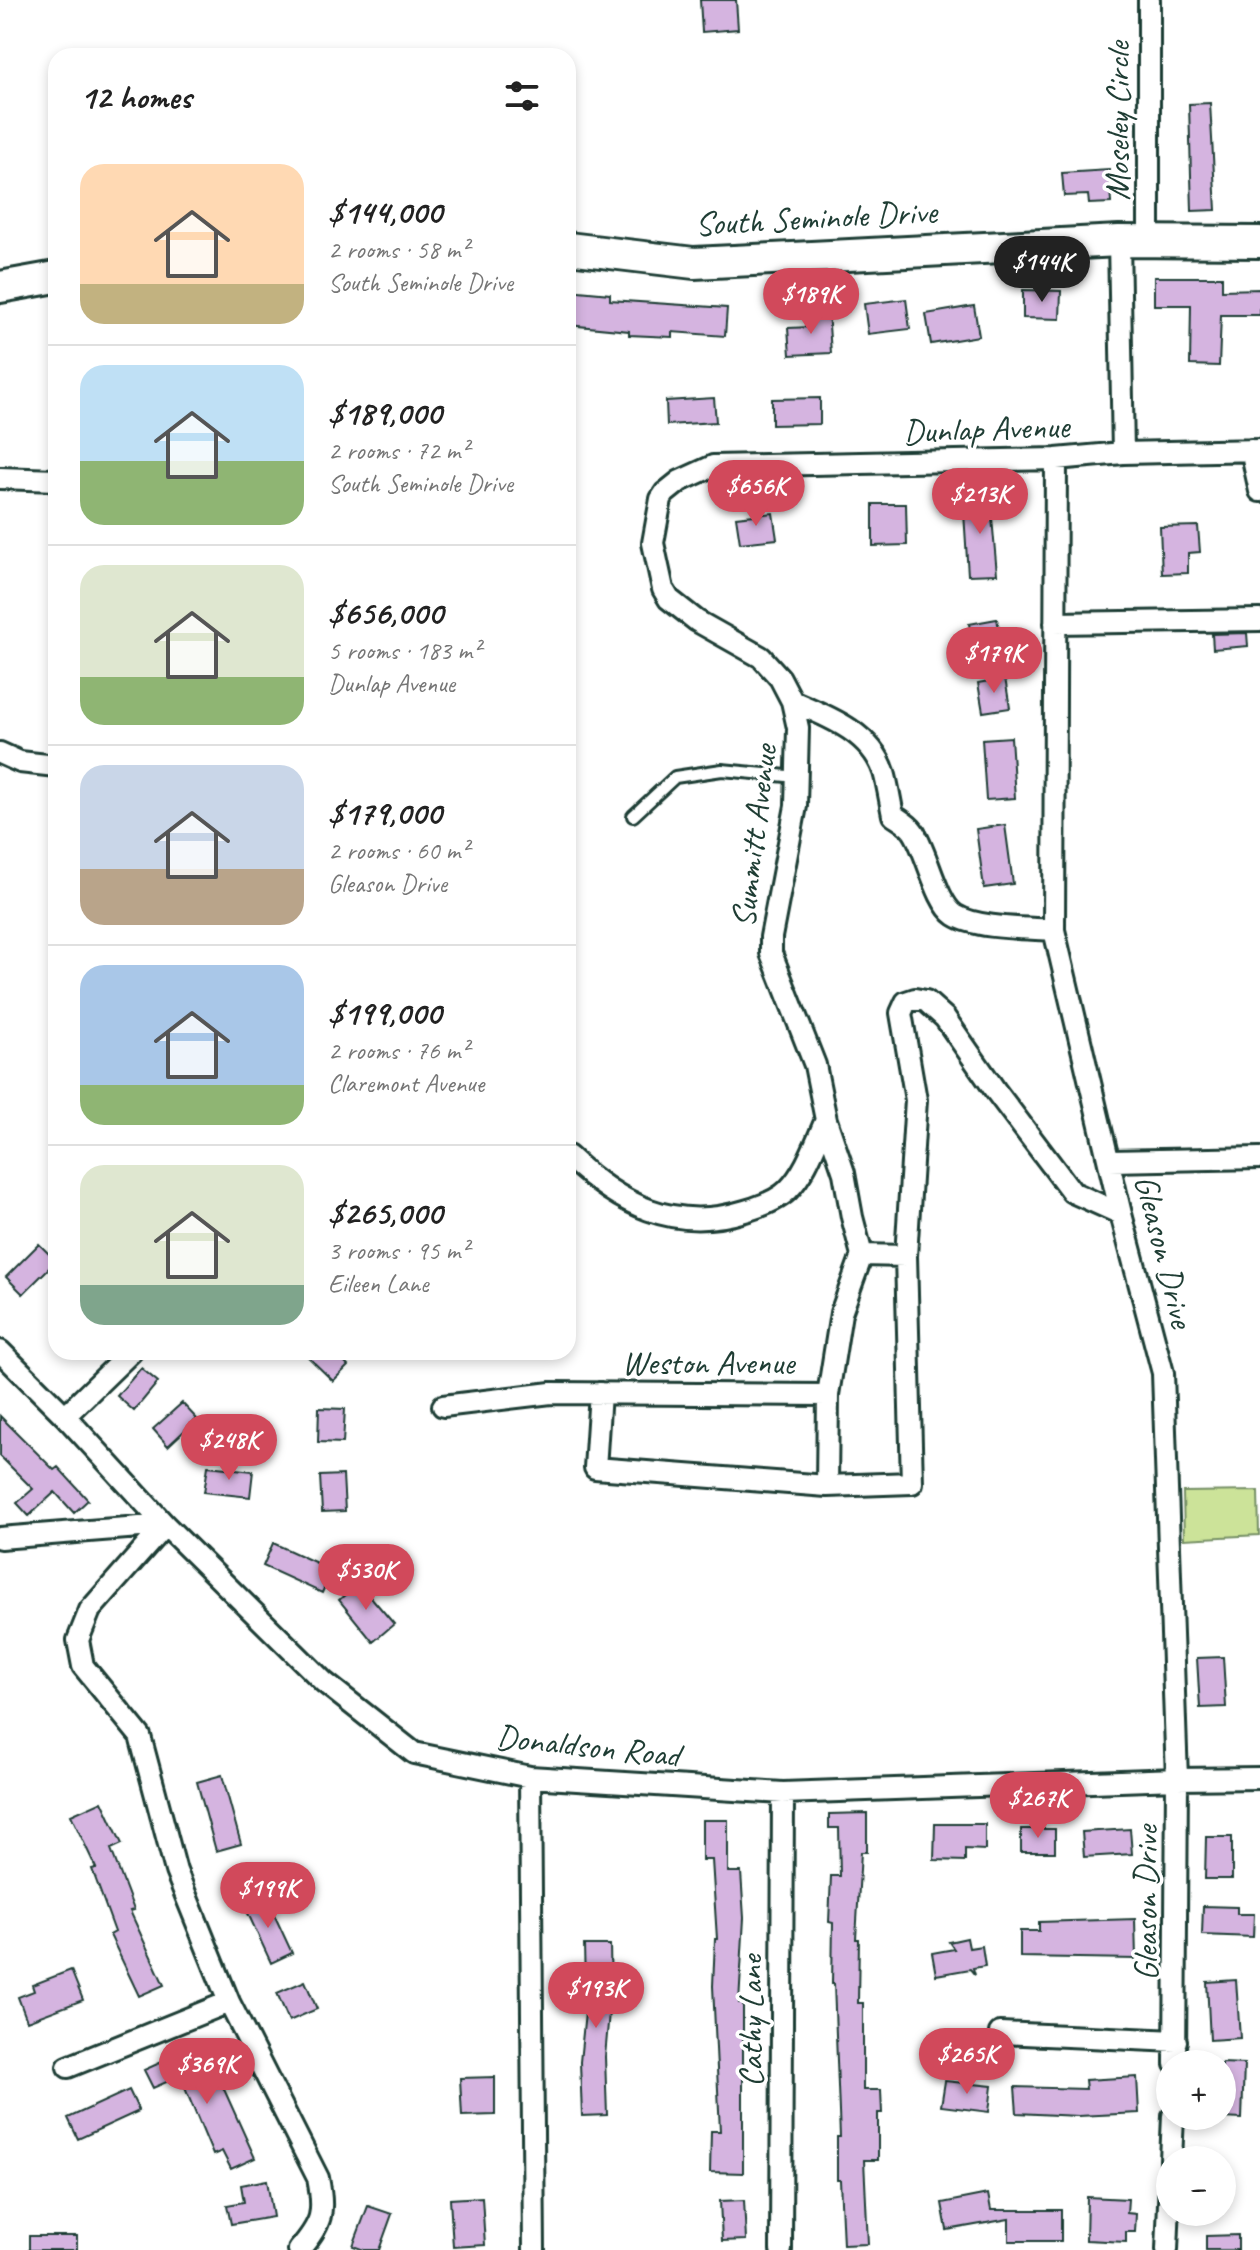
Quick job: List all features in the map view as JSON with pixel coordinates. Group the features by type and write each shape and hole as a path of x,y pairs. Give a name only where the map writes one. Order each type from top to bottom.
{"street":[{"name":"Moseley Circle","path":"1134,241 1149,0"},
{"name":"South Seminole Drive","path":"576,249 694,263 1134,241 1260,242"},
{"path":"1123,453 1134,241"},
{"path":"0,287 48,278"},
{"path":"1255,450 1260,491"},
{"name":"Dunlap Avenue","path":"713,466 1056,459 1123,453 1255,450"},
{"name":"Gleason Drive","path":"1056,459 1054,930 1121,1214 1163,1373 1177,1779 1176,2050"},
{"name":"Summitt Avenue","path":"713,466 669,488 661,499 653,543 663,589 677,606 697,621 761,657 780,678 792,701 798,728 796,806 771,937 771,953 815,1065 826,1120 844,1173 862,1255"},
{"path":"0,478 48,480"},
{"path":"1055,623 1260,620"},
{"path":"792,701 849,729 872,750 883,770 893,815 911,827 947,907 955,915 999,925 1054,930"},
{"path":"0,753 20,762 48,765"},
{"path":"600,1393 595,1468 827,1486 912,1483 906,1256 916,1100 901,1013 906,1002 915,999 926,1001 945,1018 1072,1192 1121,1214"},
{"path":"576,1163 613,1194 639,1208 687,1219 734,1215 769,1202 789,1189 826,1120"},
{"path":"1110,1161 1260,1158"},
{"path":"862,1255 906,1256"},
{"name":"Weston Avenue","path":"443,1406 551,1393 828,1395 841,1313 862,1255"},
{"name":"Donaldson Road","path":"0,1351 65,1416 165,1525 324,1682 414,1753 530,1777 783,1793 1260,1778"},
{"path":"65,1416 123,1360"},
{"path":"827,1486 828,1395"},
{"path":"0,1538 165,1525"},
{"path":"165,1525 90,1610 78,1640 83,1666 140,1736 176,1871 229,2002 318,2178 323,2205 315,2232 299,2250"},
{"path":"530,1777 534,2250"},
{"name":"Cathy Lane","path":"781,2250 783,1793"},
{"path":"68,2067 229,2002"},
{"path":"1000,2033 1176,2041"},
{"path":"1167,2250 1168,2226"}],"lane":[{"path":"633,816 675,777 699,771 798,777"}],"green space":[{"path":"1258,1491 1259,1535 1184,1539 1183,1492"}],"building":[{"path":"700,0 736,0 738,29 702,32"},
{"path":"1210,103 1216,210 1192,211 1189,104"},
{"path":"1109,170 1111,203 1089,204 1088,195 1064,196 1062,173"},
{"path":"1154,277 1222,277 1222,290 1260,289 1260,315 1221,315 1219,366 1190,365 1191,305 1154,305"},
{"path":"1023,290 1061,291 1060,319 1023,318"},
{"path":"576,291 610,294 610,300 727,308 725,336 672,332 672,337 629,335 629,331 576,326"},
{"path":"906,299 910,329 868,334 864,304"},
{"path":"974,306 979,336 931,344 926,314"},
{"path":"828,311 831,353 790,355 788,328 811,327 810,312"},
{"path":"714,398 716,422 667,425 666,401"},
{"path":"820,398 820,424 772,425 772,399"},
{"path":"990,495 997,574 968,575 963,497"},
{"path":"873,504 906,504 907,545 873,546"},
{"path":"773,513 777,539 740,543 736,517"},
{"path":"1198,526 1200,552 1188,553 1188,573 1162,574 1160,527"},
{"path":"997,619 1003,647 975,653 969,624"},
{"path":"1247,633 1248,646 1213,649 1212,634"},
{"path":"1005,678 1010,708 983,712 978,683"},
{"path":"1011,737 1015,798 986,800 982,739"},
{"path":"1005,825 1013,884 984,888 976,829"},
{"path":"39,1244 48,1253 48,1269 23,1294 6,1277"},
{"path":"311,1360 342,1360 348,1366 333,1381"},
{"path":"141,1368 158,1382 134,1411 117,1396"},
{"path":"182,1403 197,1419 168,1446 153,1429"},
{"path":"319,1408 345,1409 343,1443 318,1442"},
{"path":"0,1416 54,1470 58,1467 88,1500 74,1513 55,1492 29,1516 17,1503 33,1489 0,1456"},
{"path":"208,1466 253,1471 250,1497 204,1492"},
{"path":"343,1475 345,1511 322,1512 320,1476"},
{"path":"273,1543 332,1570 322,1593 263,1566"},
{"path":"359,1583 394,1624 373,1642 339,1600"},
{"path":"1223,1657 1226,1707 1200,1708 1197,1658"},
{"path":"222,1775 241,1844 216,1851 197,1782"},
{"path":"102,1801 122,1844 111,1849 134,1910 130,1911 164,1985 139,1996 110,1935 115,1932 92,1869 96,1868 71,1815"},
{"path":"867,1813 867,1852 861,1852 856,1939 859,1939 858,2003 863,2003 863,2090 881,2090 882,2113 878,2113 878,2160 864,2160 868,2244 843,2245 840,2180 837,2180 837,2137 840,2137 832,1984 833,1923 829,1922 831,1876 840,1876 839,1828 829,1828 829,1814"},
{"path":"702,1820 728,1820 728,1872 741,1872 744,1918 739,2003 743,2003 743,2173 710,2172 711,2131 720,2131 713,1986 717,1939 712,1860 702,1860"},
{"path":"935,1824 985,1824 985,1850 965,1849 965,1861 934,1860"},
{"path":"1021,1829 1055,1829 1055,1852 1021,1852"},
{"path":"1130,1829 1132,1854 1084,1857 1082,1832"},
{"path":"1206,1837 1232,1837 1232,1879 1205,1879"},
{"path":"266,1897 292,1953 271,1963 245,1907"},
{"path":"1203,1906 1237,1907 1237,1914 1254,1914 1253,1937 1202,1935"},
{"path":"1135,1919 1136,1959 1020,1957 1020,1931 1039,1931 1039,1922"},
{"path":"967,1938 969,1948 982,1946 985,1966 973,1968 975,1975 970,1969 936,1975 932,1953 954,1949 949,1942"},
{"path":"584,1945 610,1945 611,1990 605,2057 607,2115 582,2116 580,2062 588,1983 585,1983"},
{"path":"71,1970 83,2000 27,2021 18,1997 34,1991 32,1985"},
{"path":"1236,1980 1240,2038 1210,2040 1207,1982"},
{"path":"305,1981 317,2009 289,2021 277,1993"},
{"path":"184,2052 189,2062 196,2059 202,2072 214,2067 255,2158 231,2169 222,2151 213,2155 180,2076 153,2088 144,2070"},
{"path":"1236,2064 1244,2064 1242,2119 1236,2119"},
{"path":"495,2077 495,2115 462,2116 460,2078"},
{"path":"1137,2077 1139,2113 1078,2116 1017,2113 1015,2087 1086,2089 1085,2080"},
{"path":"945,2081 992,2086 989,2112 941,2106"},
{"path":"129,2090 139,2111 78,2139 68,2118"},
{"path":"267,2180 273,2217 231,2224 227,2205 244,2202 241,2185"},
{"path":"988,2194 991,2210 1061,2210 1061,2241 1009,2241 1009,2219 947,2230 942,2203"},
{"path":"482,2197 485,2245 453,2247 450,2199"},
{"path":"1087,2197 1128,2199 1127,2213 1136,2214 1135,2232 1126,2232 1126,2242 1086,2240"},
{"path":"744,2200 746,2240 722,2241 720,2201"},
{"path":"368,2206 392,2214 379,2250 353,2246"},
{"path":"1238,2235 1238,2250 1206,2250 1206,2236"},
{"path":"29,2236 77,2236 77,2250 29,2250"}]}
